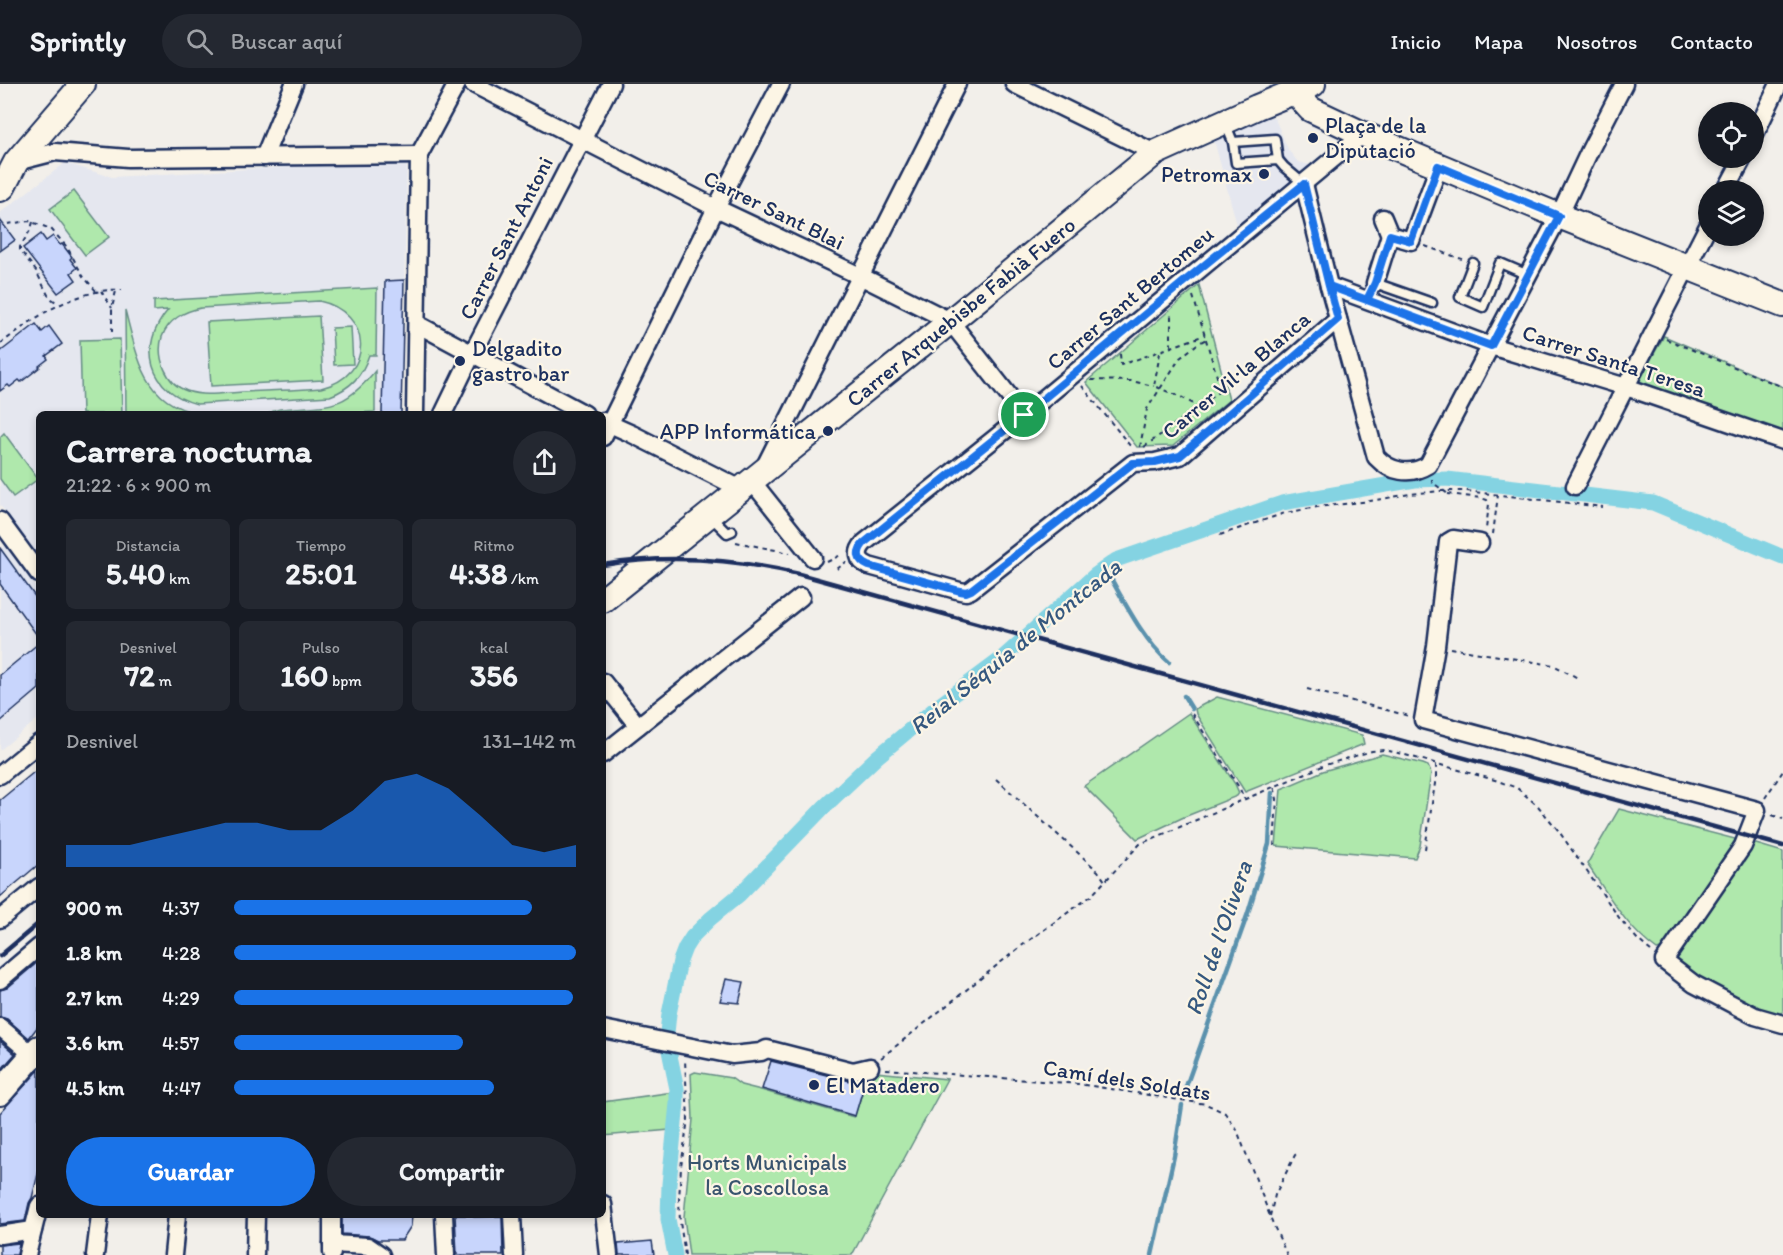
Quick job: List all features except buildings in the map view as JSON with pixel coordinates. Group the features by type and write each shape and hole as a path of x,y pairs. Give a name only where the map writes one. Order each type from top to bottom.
{"street":[{"path":"0,189 3,187 5,161 83,84"},
{"path":"264,157 294,84"},
{"path":"415,411 419,155 457,84"},
{"name":"Carrer Sant Blai","path":"473,84 716,208 950,321 1024,415"},
{"name":"Carrer Sant Antoni","path":"444,411 611,84"},
{"path":"606,425 781,84"},
{"path":"751,480 860,276 957,84"},
{"path":"1014,84 1155,153"},
{"path":"1304,184 1329,286 1376,457 1382,464 1406,472 1418,471 1428,465 1559,216 1624,84"},
{"path":"1764,115 1779,84"},
{"path":"1295,86 1310,109 1363,134 1559,216 1783,305"},
{"name":"Carrer Arquebisbe Fabià Fuero","path":"606,598 1155,153 1228,132 1295,86"},
{"name":"Carrer Sant Bertomeu","path":"869,566 858,555 864,543 1024,415 1363,134"},
{"path":"5,161 55,153 128,158 419,155"},
{"path":"1390,235 1411,241 1438,166"},
{"path":"1375,283 1390,235 1383,218"},
{"path":"1575,486 1698,246"},
{"name":"Carrer Santa Teresa","path":"1329,286 1491,346 1626,387 1783,441"},
{"name":"Carrer Vil·la Blanca","path":"869,566 966,592 985,580 1133,463 1155,462 1180,456 1338,319"},
{"path":"417,324 579,411"},
{"path":"606,427 751,480 813,558"},
{"path":"0,521 36,570"},
{"path":"1482,541 1453,539 1448,542 1436,646 1423,720 1757,810 1743,846 1664,961 1694,984 1755,1016 1783,1024"},
{"path":"606,752 801,597"},
{"path":"606,686 638,726"},
{"path":"0,774 36,744"},
{"path":"0,919 36,889"},
{"path":"0,980 36,950"},
{"path":"0,1027 36,1052 0,1094"},
{"path":"606,1030 732,1055 767,1050 853,1071 870,1067"},
{"path":"27,1255 36,1218"},
{"path":"95,1255 100,1218"},
{"path":"173,1255 177,1218"},
{"path":"255,1255 256,1218"},
{"path":"332,1218 332,1250 368,1246 381,1255"},
{"path":"444,1218 446,1255"},
{"path":"512,1218 514,1255"},
{"path":"605,1218 609,1255"},
{"path":"0,1235 33,1230"}],"lane":[{"path":"1278,160 1236,164 1228,132 1275,139 1278,160 1304,184"},
{"path":"1473,263 1460,297 1483,307 1500,263 1528,275"},
{"path":"1367,300 1375,283 1432,303"},
{"path":"709,514 722,530 727,533 732,531"}],"path":[{"path":"33,222 20,250 36,271 49,297 59,304"},
{"path":"8,224 33,222 46,226 59,237 74,257 83,276 97,291"},
{"path":"1411,241 1473,263"},
{"path":"112,332 112,308 117,289"},
{"path":"0,344 59,304 97,291 122,290"},
{"path":"101,291 112,308"},
{"path":"1192,296 1205,334 1221,390 1140,450 1147,409 1180,358 1206,339"},
{"path":"1171,312 1171,347"},
{"path":"1119,352 1121,365 1205,334"},
{"path":"1653,334 1783,387"},
{"path":"1154,386 1160,351"},
{"path":"1083,380 1131,381 1154,386 1200,407"},
{"path":"1079,383 1136,452"},
{"path":"1436,485 1448,494 1487,500 1489,504 1482,541 1487,544 1493,540 1498,495"},
{"path":"1220,535 1285,513 1410,494 1446,491 1466,491 1603,507"},
{"path":"731,542 813,558 821,562 829,562 846,552"},
{"path":"837,569 848,560"},
{"path":"1436,646 1553,665 1580,678"},
{"path":"1307,689 1423,720"},
{"path":"1192,714 1240,789 1244,799"},
{"path":"870,1067 1020,947 1090,896 1140,844 1325,765 1372,751 1385,750 1436,763 1517,788 1538,806 1558,830 1620,919 1638,940 1664,961"},
{"path":"1425,849 1436,763"},
{"path":"1757,810 1783,771"},
{"path":"996,779 1098,871 1105,881"},
{"path":"1274,786 1277,799 1274,846"},
{"path":"685,1045 688,1119 679,1200 685,1255"},
{"name":"Camí dels Soldats","path":"870,1067 1079,1084 1206,1104 1225,1113 1237,1130 1287,1255"},
{"path":"1270,1216 1275,1195 1298,1153"}],"shaded area":[{"name":"Petromax","path":"1269,115 1275,119 1289,151 1298,162 1315,166 1237,225 1214,140"},
{"path":"407,160 401,411 36,411 36,553 0,505 0,213 65,163 112,177"},
{"path":"6,545 36,587 36,720 0,750 0,550"}],"green space":[{"path":"74,191 109,237 85,255 50,209"},
{"path":"1199,285 1229,400 1173,446 1137,447 1086,382"},
{"path":"377,288 376,355 369,355 363,369 350,385 330,396 197,404 181,398 168,389 153,366 151,352 153,338 158,324 168,310 154,311 154,301","holes":["319,301 337,307 349,317 357,330 360,344 359,358 351,370 339,381 321,388 200,394 180,387 173,382 164,369 160,345 165,331 177,317 195,309"]},
{"path":"125,310 140,363 157,392 169,403 191,411 126,411"},
{"path":"319,316 323,380 211,386 207,322"},
{"path":"351,327 353,364 334,365 332,328"},
{"path":"1664,336 1783,387 1783,438 1637,384"},
{"path":"120,339 122,411 82,411 80,340"},
{"path":"375,371 375,411 274,411 331,404 349,397"},
{"path":"4,433 36,476 36,480 13,497 0,479 0,437"},
{"path":"1217,697 1362,735 1364,744 1245,792 1196,714 1195,709"},
{"path":"1189,713 1239,793 1237,796 1137,839 1084,786"},
{"path":"1382,754 1423,764 1428,766 1431,773 1420,846 1415,858 1276,846 1281,789 1323,771"},
{"path":"1619,809 1735,839 1733,847 1665,948 1657,950 1636,932 1587,864"},
{"path":"1756,844 1783,852 1783,1012 1777,1015 1757,1011 1678,966 1676,959 1678,952 1748,847"},
{"name":"Horts Municipals la Coscollosa","path":"695,1072 731,1078 741,1085 854,1117 866,1082 876,1072 947,1079 852,1255 689,1255 684,1217 693,1119 691,1074"},
{"path":"674,1092 670,1130 606,1136 606,1102"}],"waterway":[{"name":"Reial Séquia de Montcada","path":"667,1033 680,961 692,937 739,895 824,807 877,757 938,706 1001,659 1095,575 1116,560 1282,503 1415,480 1447,479 1653,503 1783,557"},
{"path":"1105,568 1150,643 1169,662"},
{"path":"1184,696 1192,709"},
{"name":"Roll de l'Olivera","path":"1184,1092 1248,913 1269,844 1272,793"},
{"name":"Reial Séquia de Montcada","path":"668,1046 677,1089 668,1219 675,1255"},
{"name":"Roll de l'Olivera","path":"1152,1255 1174,1156 1182,1105"}],"railway":[{"path":"606,565 652,560 702,560 751,565 799,574 1783,846"},
{"path":"0,956 36,926"}],"place":[{"name":"Plaça de la Diputació","path":"1313,138"},
{"name":"Petromax","path":"1264,174"},
{"name":"Delgadito gastro bar","path":"460,361"},
{"name":"APP Informática","path":"828,431"},
{"name":"El Matadero","path":"814,1085"}],"route":[{"path":"1024,415 864,543 859,549 858,555 861,560 869,566 960,591 971,590 1133,463 1155,462 1180,456 1338,319 1329,286 1491,346 1559,216 1438,166 1411,241 1390,235 1375,283 1367,300 1329,286 1304,184 1024,415"}]}
